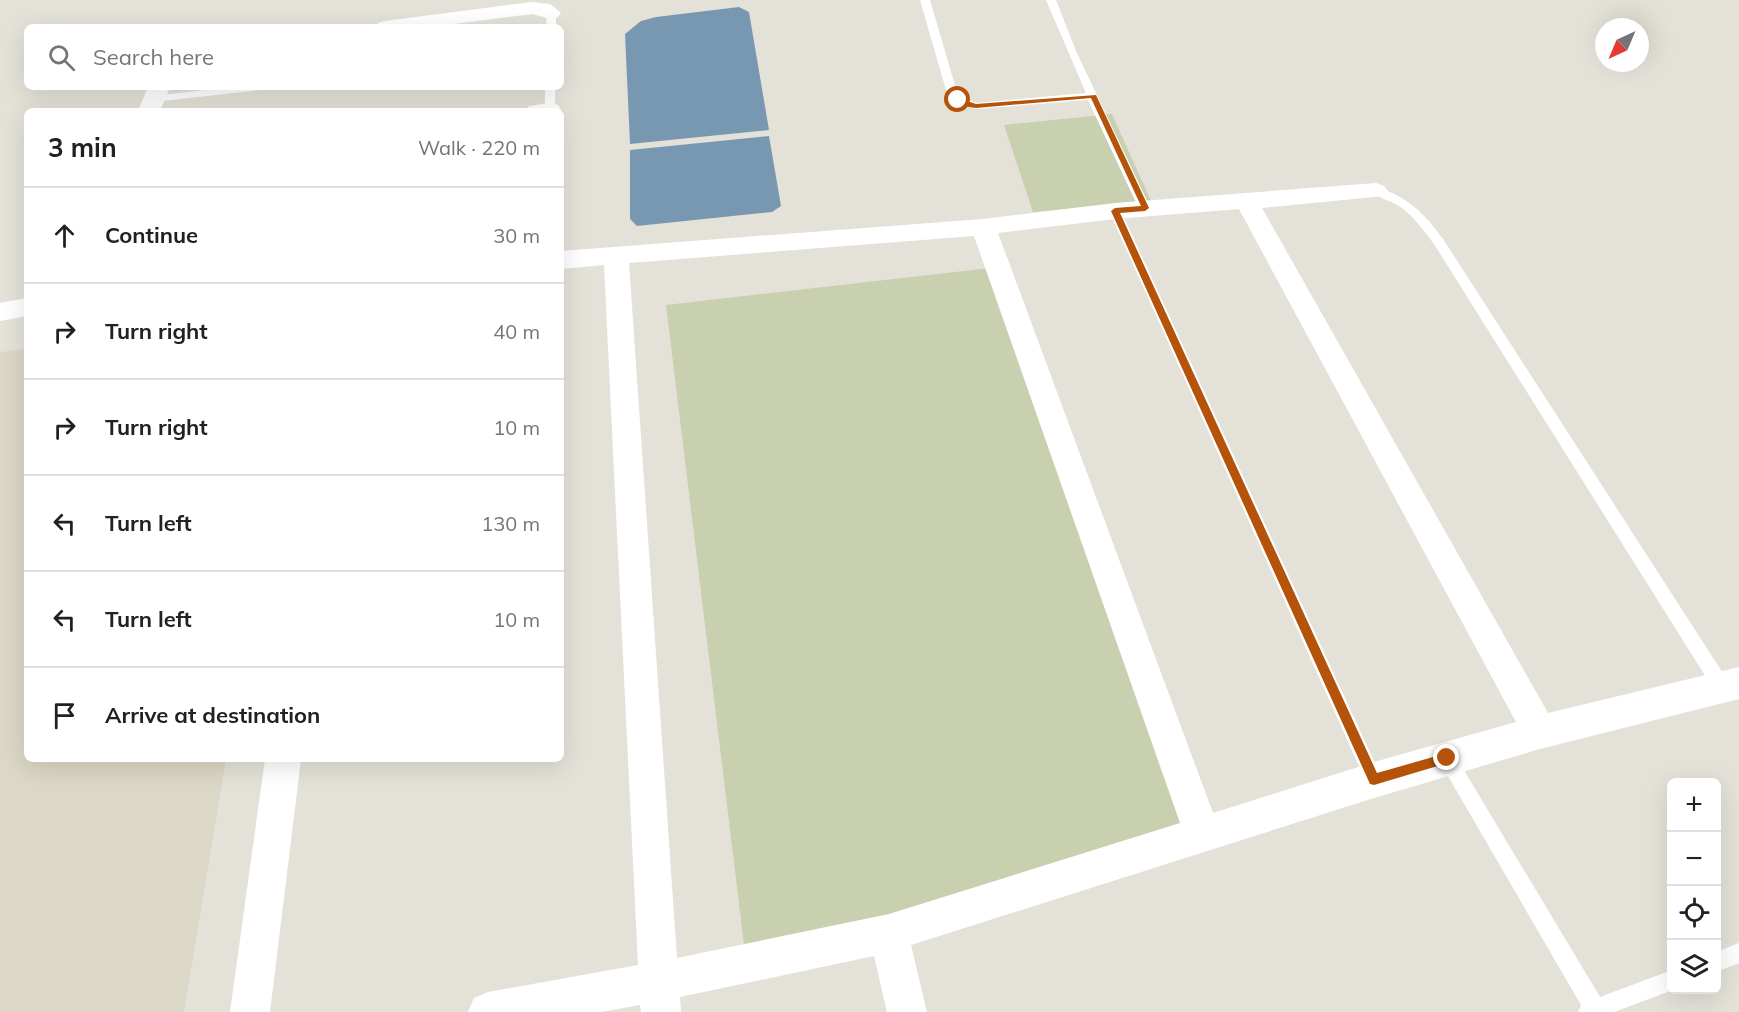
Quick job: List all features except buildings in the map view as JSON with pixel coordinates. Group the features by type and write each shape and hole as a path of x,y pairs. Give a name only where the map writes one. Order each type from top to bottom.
{"street":[{"path":"408,24 532,8 543,8 551,20"},
{"path":"564,260 983,226 1145,208 1376,191"},
{"path":"1246,201 1540,732"},
{"path":"983,226 1202,833"},
{"path":"616,256 659,997"},
{"path":"0,312 24,308"},
{"path":"488,1012 659,997 889,933 1447,758 1540,732 1730,685"},
{"path":"250,1012 283,762"},
{"path":"889,933 907,1012"}],"lane":[{"path":"925,0 951,90 958,100 976,106 1094,96"},
{"path":"1051,0 1071,51 1145,208"},
{"path":"154,99 234,90"},
{"path":"546,108 549,90"},
{"path":"1376,191 1406,204 1434,237 1730,685"},
{"path":"1115,211 1374,780"},
{"path":"1447,758 1594,1011 1667,982"},
{"path":"1721,960 1739,953"}],"shaded area":[{"path":"24,349 24,762 226,762 184,1012 0,1012 0,352"}],"green space":[{"path":"1112,114 1151,201 1033,212 1004,125"},
{"path":"990,268 1197,836 746,961 666,305"}],"water":[{"path":"739,7 749,12 769,130 630,144 625,34 641,21 656,17"},
{"path":"769,136 781,206 772,212 637,226 630,219 630,150"}],"route":[{"path":"958,100 976,106 1094,96 1145,208 1115,211 1374,780 1447,758"}]}
